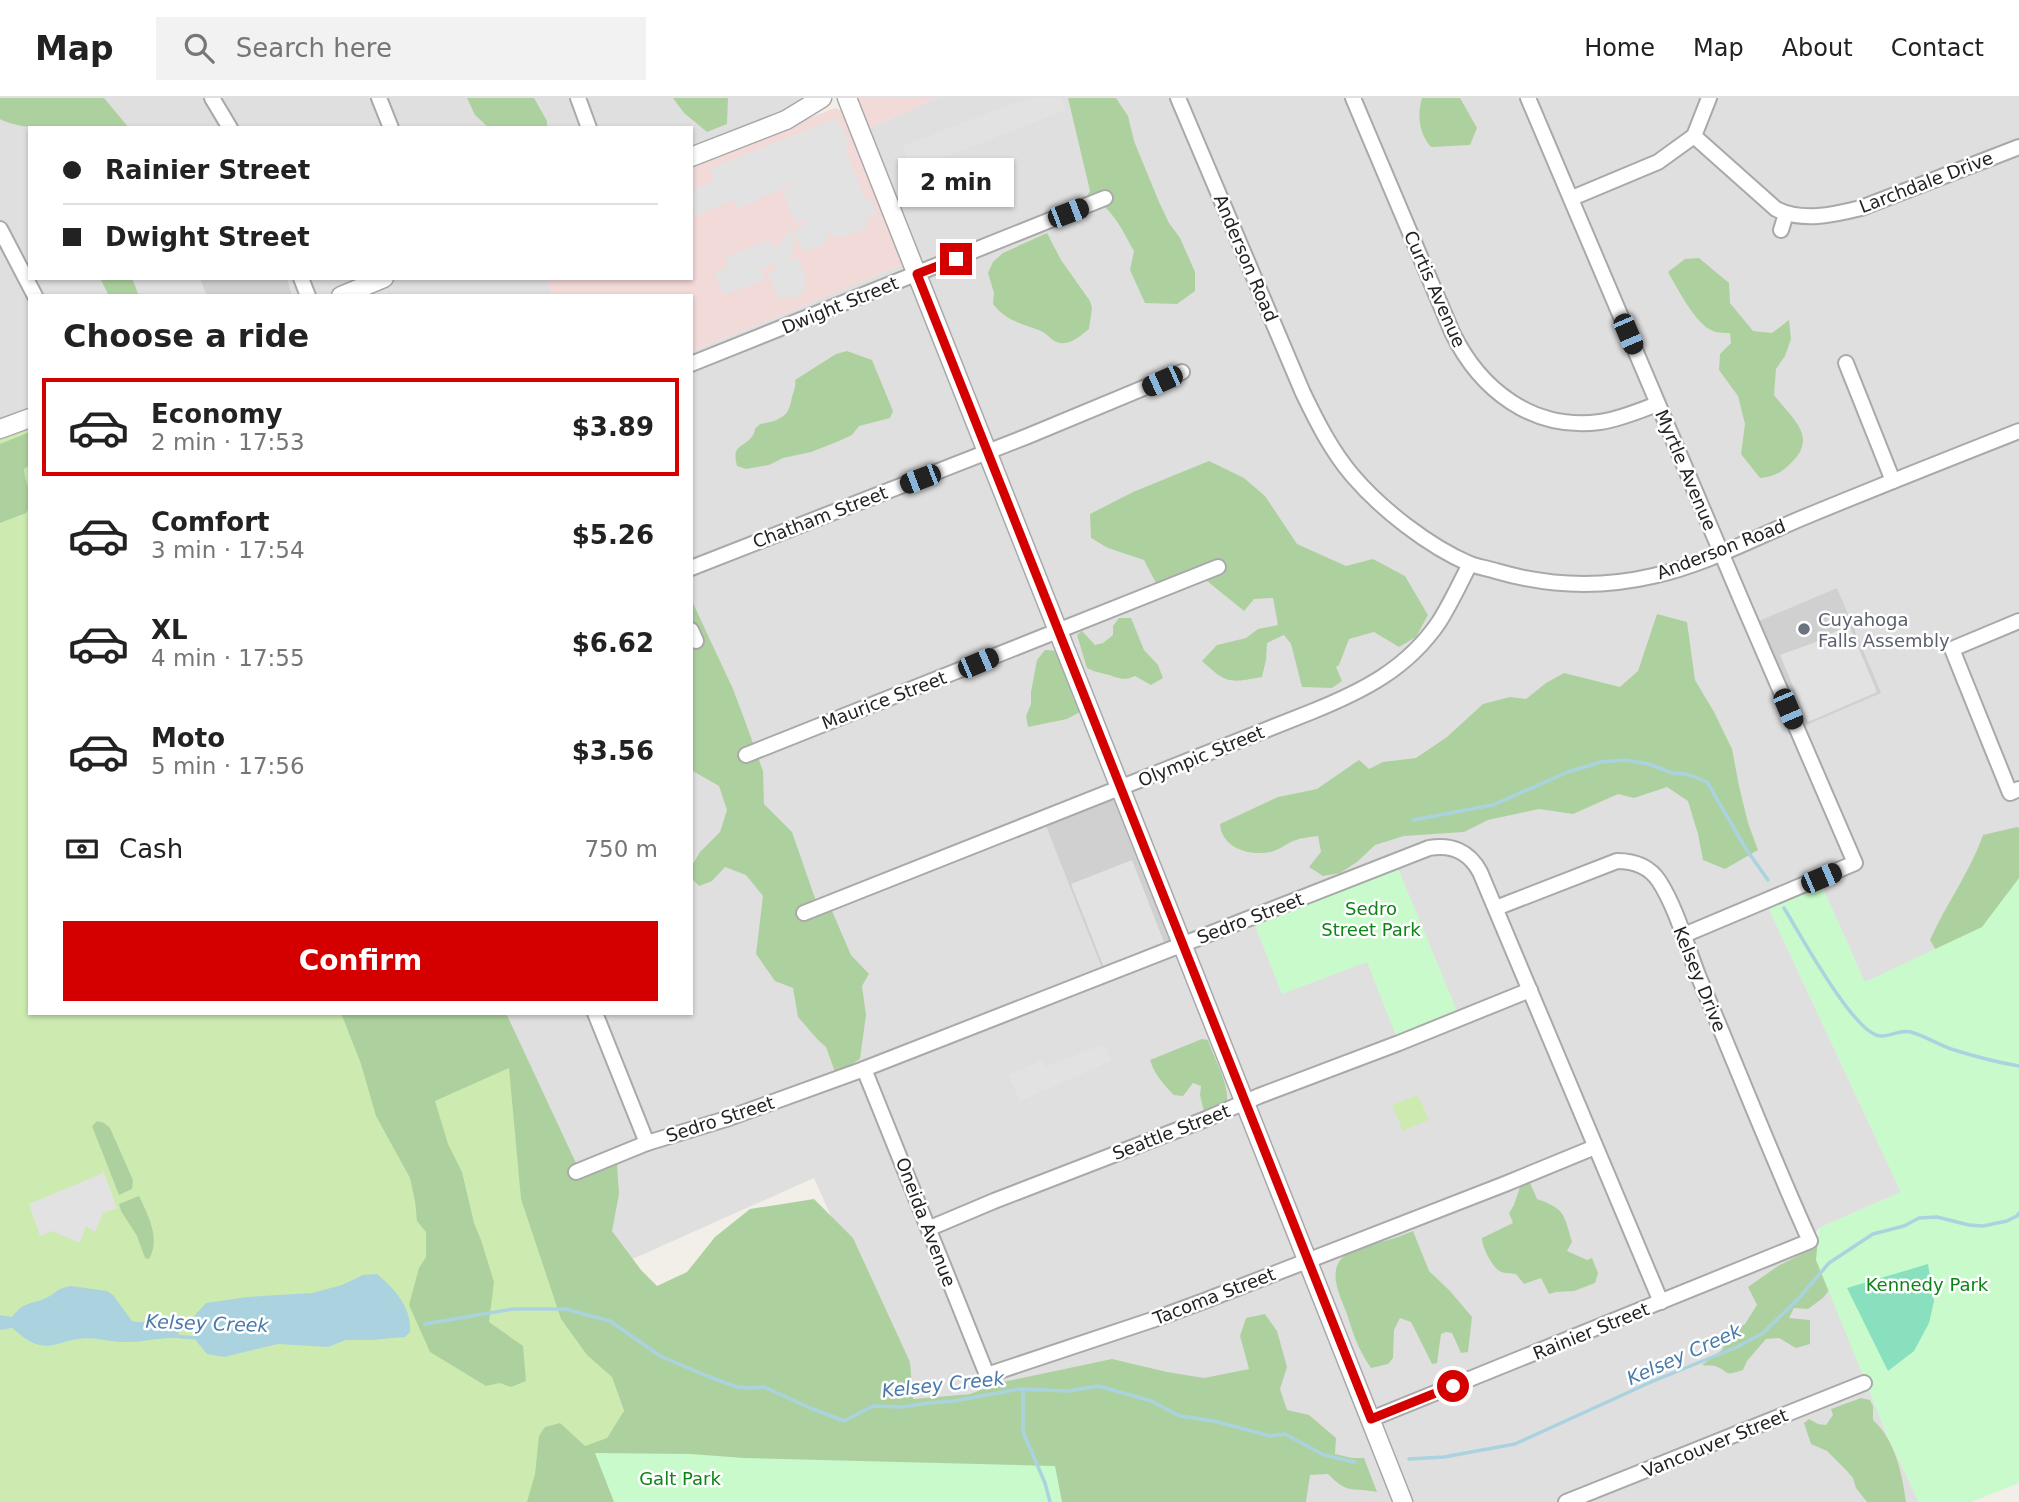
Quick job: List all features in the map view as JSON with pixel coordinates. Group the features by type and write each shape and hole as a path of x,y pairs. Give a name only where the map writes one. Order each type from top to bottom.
{"street":[{"path":"212,98 229,126"},
{"path":"379,98 390,126"},
{"path":"578,98 588,126"},
{"path":"693,156 786,120 822,98"},
{"path":"847,98 1403,1502"},
{"name":"Anderson Road","path":"1178,98 1303,393 1324,435 1352,475 1388,511 1432,542 1470,564 1544,582 1596,584 1656,575 1722,552 2019,431"},
{"name":"Curtis Avenue","path":"1353,98 1452,332 1483,380 1519,407 1559,421 1601,422 1657,404"},
{"name":"Myrtle Avenue","path":"1528,98 1855,863 1684,935"},
{"path":"1572,198 1658,162 1694,136 1709,98"},
{"path":"1694,136 1776,209 1786,214 1781,230"},
{"name":"Larchdale Drive","path":"1786,214 1803,217 1861,208 2019,146"},
{"name":"Dwight Street","path":"693,363 1105,198"},
{"path":"0,229 34,294"},
{"path":"346,294 379,280"},
{"path":"1846,363 1894,481"},
{"name":"Chatham Street","path":"693,567 1065,421 1182,372"},
{"path":"0,429 28,419"},
{"name":"Olympic Street","path":"804,914 1338,702 1380,680 1409,656 1438,623 1470,564"},
{"name":"Maurice Street","path":"746,755 1218,568"},
{"path":"2014,791 1952,649 2019,621"},
{"name":"Sedro Street","path":"576,1172 647,1143 726,1119 864,1069 1416,853 1448,847 1469,856 1476,864 1661,1302"},
{"name":"Kelsey Drive","path":"1496,908 1608,863 1628,861 1644,866 1658,881 1684,935 1810,1241"},
{"name":"Seattle Street","path":"930,1228 994,1200 1530,990"},
{"path":"596,1015 647,1143"},
{"name":"Oneida Avenue","path":"864,1069 987,1375"},
{"name":"Tacoma Street","path":"987,1375 1155,1319 1595,1147"},
{"name":"Rainier Street","path":"1371,1419 1810,1241"},
{"name":"Vancouver Street","path":"1566,1502 1864,1383"}],"shaded area":[{"path":"0,98 822,98 693,156 693,126 28,126 28,280 547,280 552,294 28,294 28,419 0,429"},
{"path":"847,98 937,98 861,132"},
{"path":"937,98 2019,98 2019,883 1982,927 1865,983 1821,884 1768,907 1901,1192 1819,1228 1810,1241 1887,1435 1919,1502 1034,1502 970,1394 913,1399 814,1178 608,1270 500,1015 693,1015 693,351 904,264 861,132"},
{"path":"1027,98 1061,98 1066,110 912,170 903,146"},
{"path":"835,108 844,112 904,264 693,351 693,294 552,294 547,280 693,280 693,163"},
{"path":"835,119 842,127 849,144 845,147 864,197 871,199 877,214 866,219 866,229 840,238 829,233 823,245 803,252 793,230 807,221 795,223 782,190 791,187 789,183 772,195 770,193 759,198 759,201 737,208 733,200 695,216 693,189 713,182 709,169"},
{"path":"791,231 795,244 789,259 798,257 807,281 804,282 806,288 803,289 803,294 779,300 768,272 775,270 775,264 761,269 765,280 723,295 715,272 728,267 725,257 770,240 777,248"},
{"path":"201,280 288,280 291,294 206,294"},
{"path":"1837,588 1881,693 1804,726 1759,621"},
{"path":"1849,625 1877,692 1808,722 1780,655 1827,638"},
{"path":"1120,788 1182,944 1105,976 1043,818"},
{"path":"1132,860 1164,942 1139,952 1139,957 1105,970 1071,884"},
{"path":"1104,1044 1111,1061 1020,1101 1008,1075 1042,1060 1045,1067"},
{"path":"103,1170 117,1208 103,1213 95,1232 86,1226 80,1243 52,1231 40,1236 29,1204 101,1174"}],"green space":[{"path":"0,98 104,98 127,126 28,127 0,119"},
{"path":"467,98 534,98 547,121 547,126 487,126 475,115"},
{"path":"673,98 728,98 727,124 707,132 684,113"},
{"path":"1068,98 1116,98 1128,116 1134,141 1159,202 1180,238 1195,272 1195,291 1177,304 1145,303 1130,270 1134,251 1109,211 1087,196 1090,191"},
{"path":"1422,98 1460,98 1477,128 1470,145 1431,147 1420,124"},
{"path":"1047,233 1092,308 1089,329 1076,339 1064,343 1009,318 998,310 993,304 994,293 988,273 993,262 1003,253"},
{"path":"1699,258 1729,283 1730,303 1753,331 1772,333 1789,320 1791,339 1785,356 1776,369 1774,395 1795,421 1803,437 1798,454 1790,464 1773,476 1760,478 1741,454 1745,424 1738,396 1719,370 1720,354 1731,343 1730,333 1720,333 1706,327 1688,305 1668,272 1685,259"},
{"path":"101,280 133,280 138,294 108,294"},
{"path":"847,351 872,360 893,411 890,418 859,426 852,435 811,452 783,458 769,465 746,469 737,466 737,450 753,435 755,429 779,419 787,412 795,380 836,354"},
{"path":"28,418 28,1015 364,1015 509,1067 624,1412 607,1438 614,1502 0,1502 0,429"},
{"path":"28,433 28,466 24,469 28,488 28,509 26,513 0,523 0,444"},
{"path":"1209,461 1244,478 1265,496 1297,544 1346,566 1373,559 1405,576 1428,615 1416,637 1399,647 1374,632 1349,639 1336,667 1342,681 1332,688 1302,687 1291,644 1284,635 1267,643 1262,677 1235,681 1223,678 1210,669 1202,661 1217,645 1246,638 1258,629 1278,625 1273,598 1254,599 1244,611 1191,568 1157,585 1144,560 1108,548 1091,538 1090,514 1133,492"},
{"path":"693,603 733,689 763,771 764,804 792,832 818,907 829,904 851,955 869,974 862,986 866,1015 860,1059 844,1069 835,1072 826,1047 798,1017 793,988 775,981 756,954 763,896 746,875 725,867 712,881 699,886 693,880 693,864 700,852 720,832 727,810 719,786 693,771"},
{"path":"1657,614 1687,622 1695,680 1732,749 1748,823 1758,850 1725,869 1703,860 1688,801 1667,787 1634,798 1618,794 1573,814 1539,809 1488,820 1464,832 1404,836 1375,845 1340,873 1323,876 1309,867 1321,852 1318,836 1294,841 1271,852 1254,853 1231,845 1222,833 1220,824 1278,797 1317,789 1359,760 1369,769 1383,762 1416,758 1447,737 1483,704 1510,697 1526,699 1564,673 1620,687 1638,671"},
{"path":"1119,618 1131,618 1144,650 1158,665 1163,678 1151,685 1135,676 1120,678 1087,668 1077,635 1082,631 1095,645 1103,643 1113,635 1113,626"},
{"path":"1045,650 1060,651 1080,712 1067,719 1028,727 1026,716 1031,704 1037,660"},
{"path":"2017,827 2019,969 1948,971 1930,940 1936,927 1983,835"},
{"name":"Sedro Street Park","path":"1395,861 1460,1018 1399,1043 1367,962 1282,994 1252,918"},
{"name":"Kennedy Park","path":"2019,878 2019,1483 1971,1502 1919,1502 1887,1435 1816,1260 1819,1228 1901,1192 1768,907 1821,884 1865,982 1982,927"},
{"path":"342,1015 507,1015 582,1176 617,1164 619,1194 612,1231 641,1270 657,1286 687,1272 715,1237 750,1209 814,1199 853,1238 910,1362 913,1399 970,1394 1003,1382 1112,1359 1204,1378 1249,1369 1240,1336 1246,1318 1265,1314 1277,1331 1287,1367 1280,1389 1287,1410 1309,1415 1336,1438 1335,1454 1364,1458 1377,1492 1346,1488 1328,1474 1310,1475 1306,1502 527,1502 535,1474 539,1436 545,1427 560,1423 585,1446 607,1438 624,1411 612,1377 587,1355 561,1319 521,1199 509,1068 435,1101 448,1144 462,1172 474,1223 494,1282 489,1322 523,1346 526,1381 511,1387 500,1383 486,1386 430,1352 409,1305 419,1268 426,1257 426,1232 417,1221 410,1178 376,1116 361,1064"},
{"path":"1202,1039 1208,1040 1224,1079 1227,1096 1227,1104 1214,1111 1204,1112 1201,1086 1193,1083 1183,1096 1174,1095 1157,1075 1150,1060"},
{"path":"1418,1095 1429,1120 1403,1131 1392,1105"},
{"path":"97,1121 110,1128 133,1180 132,1189 119,1195 92,1126"},
{"path":"1530,1183 1537,1199 1553,1206 1565,1219 1572,1242 1567,1251 1587,1260 1592,1258 1598,1273 1595,1283 1574,1291 1549,1294 1541,1278 1524,1284 1516,1274 1498,1270 1490,1260 1482,1238 1513,1223 1509,1213 1521,1184"},
{"path":"139,1196 153,1235 154,1243 149,1259 145,1258 137,1236 119,1204"},
{"path":"2019,1213 1832,1286 1823,1298 1808,1309 1794,1308 1789,1318 1810,1320 1810,1344 1796,1348 1779,1338 1766,1339 1747,1361 1743,1370 1732,1373 1715,1366 1702,1365 1722,1350 1731,1332 1745,1324 1757,1305 1748,1287 1778,1266 1825,1242"},
{"path":"1413,1231 1429,1271 1472,1317 1468,1352 1461,1353 1452,1333 1446,1332 1441,1334 1437,1363 1432,1364 1411,1322 1400,1318 1394,1330 1393,1358 1388,1364 1371,1368 1357,1342 1338,1291 1335,1274 1337,1267 1347,1254"},
{"path":"1928,1264 1934,1301 1929,1323 1914,1351 1888,1371 1847,1288"},
{"path":"1861,1398 1870,1400 1873,1420 1892,1447 1900,1469 1906,1502 1867,1502 1847,1471 1827,1451 1811,1444 1804,1423 1809,1419 1826,1425 1833,1415 1831,1409"},
{"name":"Galt Park","path":"595,1453 1055,1466 1062,1502 614,1502"}],"water":[{"path":"377,1274 396,1293 405,1307 410,1332 405,1337 346,1340 328,1347 278,1344 224,1357 207,1354 197,1342 194,1331 195,1315 206,1303 247,1297 312,1293 342,1285 363,1275"},
{"path":"71,1286 107,1291 132,1321 171,1321 179,1324 178,1335 134,1342 84,1338 45,1346 29,1341 12,1328 0,1330 0,1315 12,1317 24,1306"}],"waterway":[{"path":"1413,820 1493,805 1568,772 1601,762 1624,760 1649,764 1707,782 1746,849 1768,880"},
{"path":"1784,908 1842,1001 1869,1031 1880,1036 1911,1032 1951,1049 2019,1066"},
{"name":"Kelsey Creek","path":"1409,1459 1444,1457 1515,1444 1651,1382 1737,1347 1763,1333 1799,1298 1829,1263 1873,1234 1904,1226 1919,1218 1937,1217 1983,1226 2007,1221 2019,1213"},
{"name":"Kelsey Creek","path":"425,1324 513,1309 565,1309 610,1321 660,1356 707,1376 737,1387 764,1387 844,1421 873,1406 903,1407 1019,1389 1069,1391 1098,1386 1151,1401 1180,1416 1214,1421 1270,1436 1285,1434 1324,1455 1355,1462"},
{"name":"Kelsey Creek","path":"173,1336 197,1338"},
{"path":"1023,1390 1023,1432 1045,1483 1050,1502"}],"place":[{"name":"Cuyahoga Falls Assembly","path":"1804,629"}],"route":[{"path":"956,259 917,274 1371,1419 1453,1386"}]}
